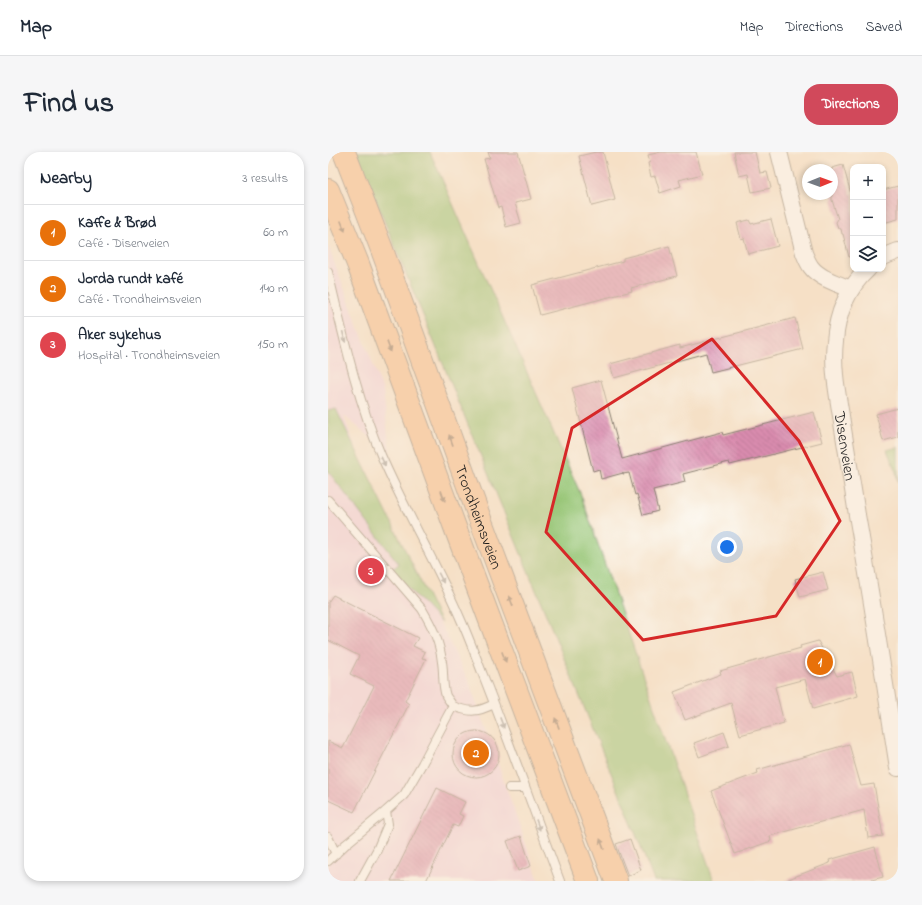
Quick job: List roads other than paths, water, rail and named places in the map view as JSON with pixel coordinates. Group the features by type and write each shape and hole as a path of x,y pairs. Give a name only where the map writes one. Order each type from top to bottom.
{"highway":[{"name":"Trondheimsveien","path":"344,152 384,255 476,509 616,881"},
{"name":"Trondheimsveien","path":"328,190 358,264 588,881"}],"street":[{"path":"779,152 804,253 811,267 821,276 850,289"},
{"path":"886,256 898,251"},
{"name":"Disenveien","path":"865,272 850,289 842,309 837,326 835,341 834,370 848,465 898,768"}],"lane":[{"path":"328,272 353,374 370,428 392,481 462,622 560,881"},
{"path":"328,500 422,609 432,626 439,645 446,696 453,706 472,712 494,704"},
{"path":"328,861 404,794 453,706"},
{"path":"509,788 525,788"},
{"path":"360,881 377,850 388,824 386,810"},
{"path":"328,837 336,854"}],"place":[{"name":"Aker sykehus","path":"371,571"},
{"name":"Kaffe & Brød","path":"820,662"},
{"name":"Jorda rundt kafé","path":"476,753"}]}
